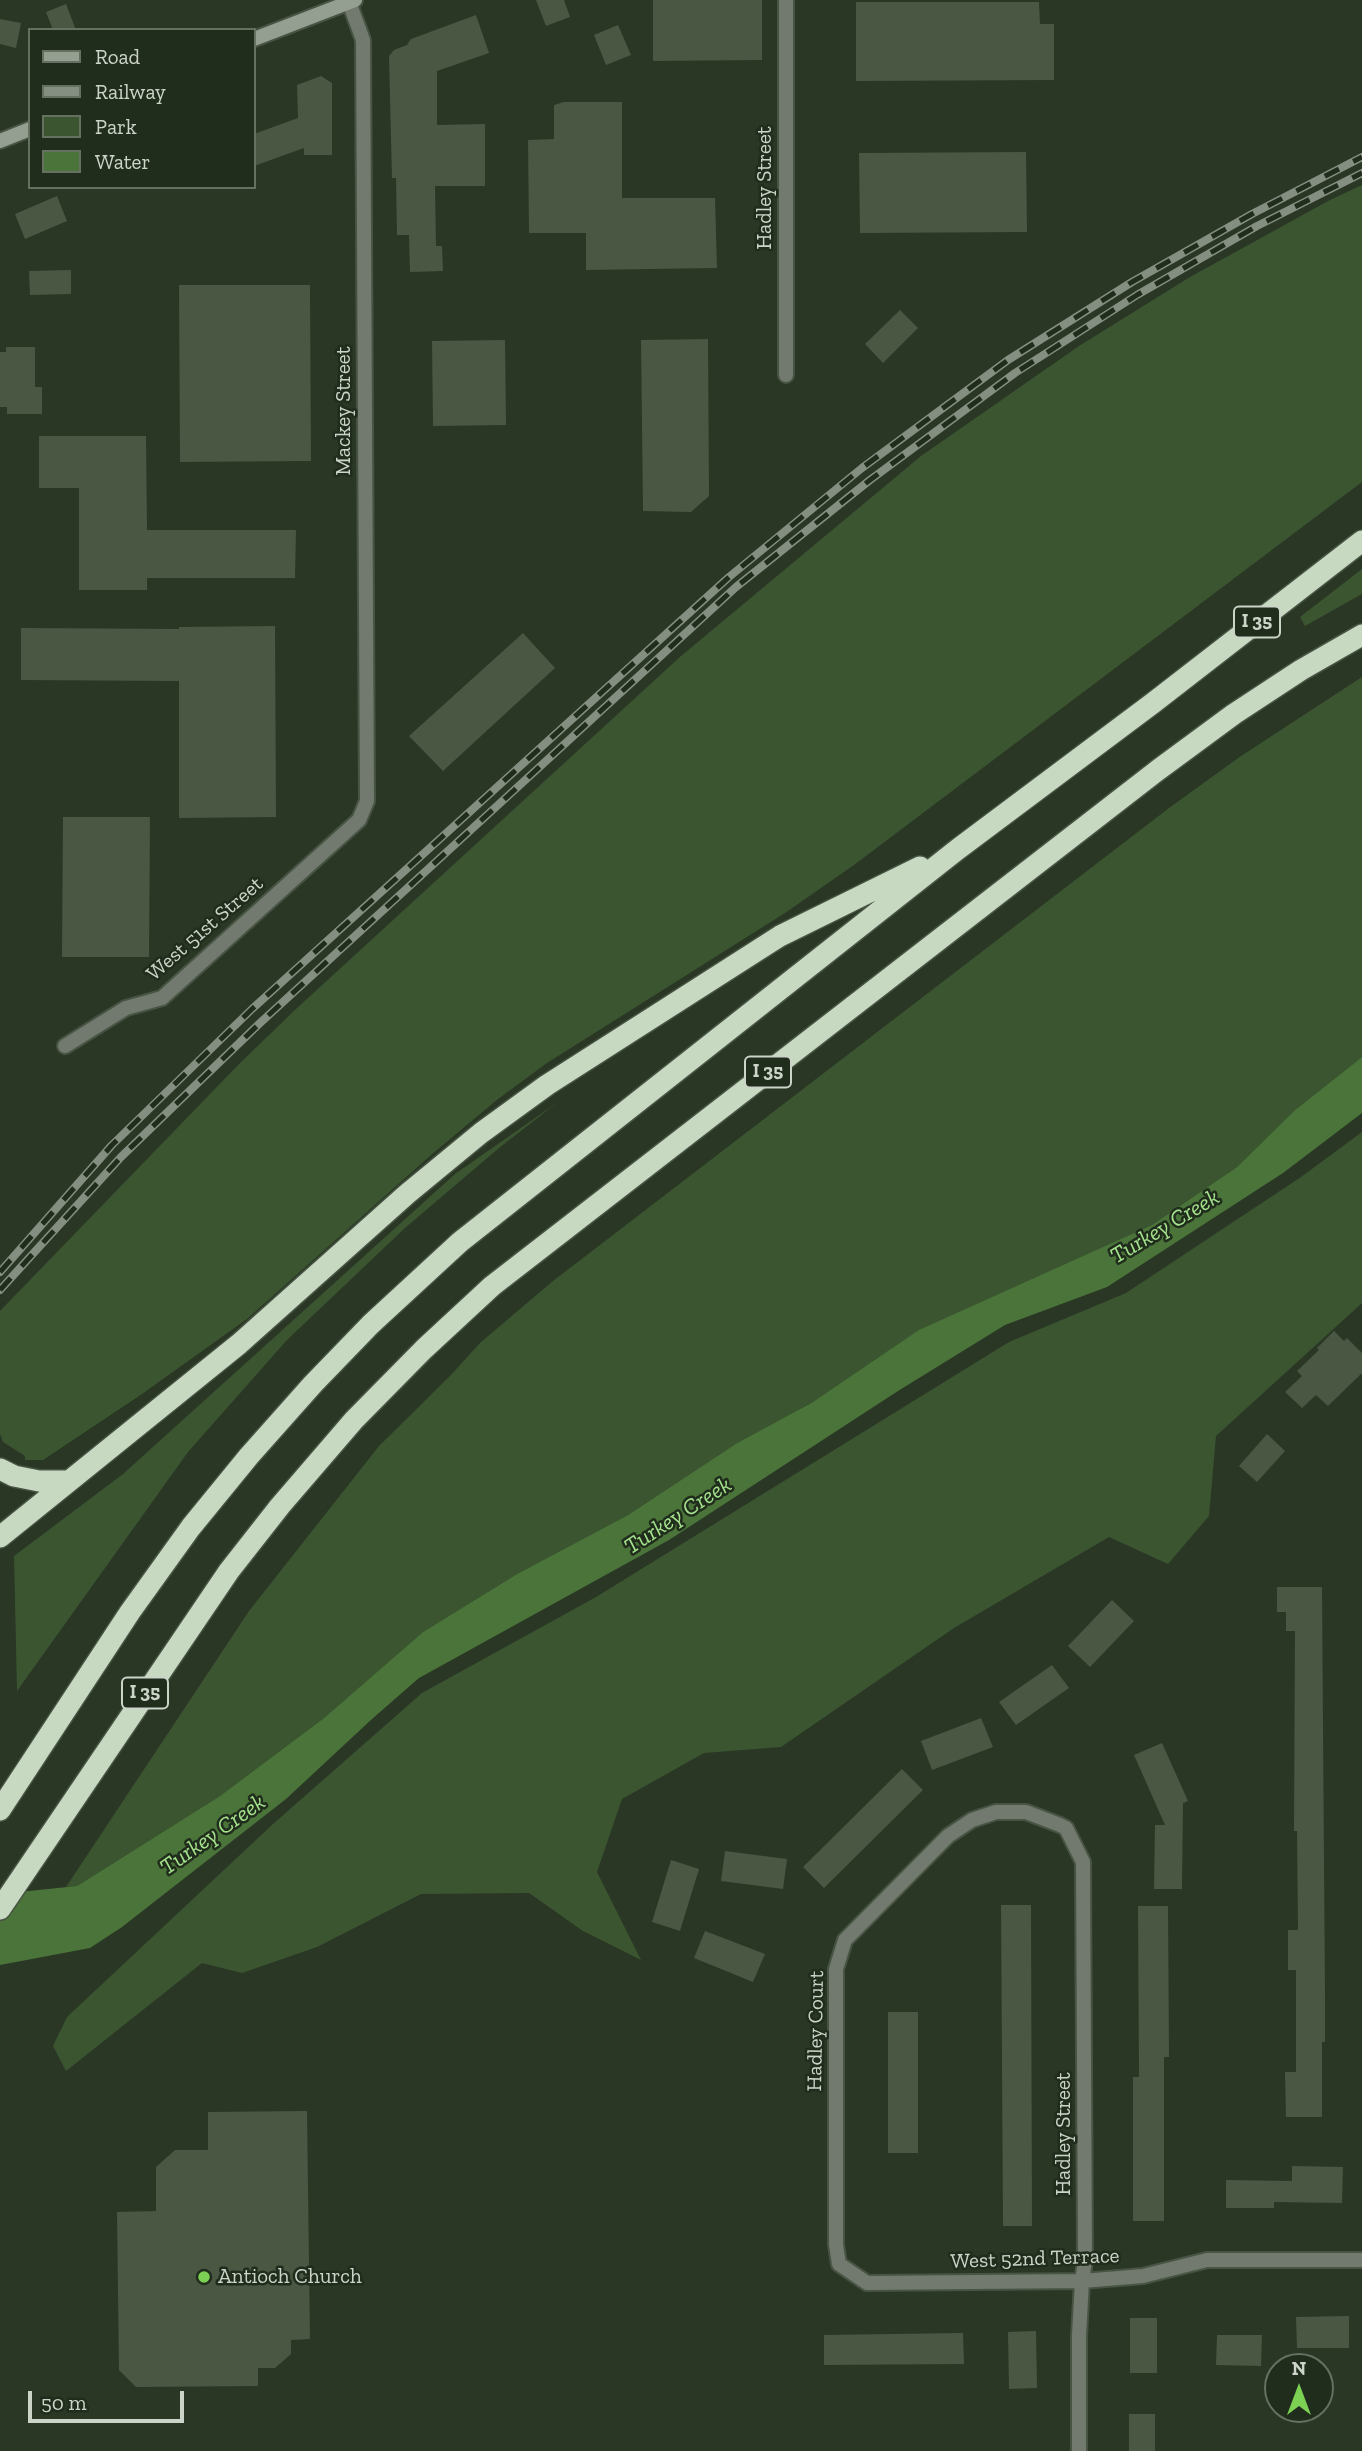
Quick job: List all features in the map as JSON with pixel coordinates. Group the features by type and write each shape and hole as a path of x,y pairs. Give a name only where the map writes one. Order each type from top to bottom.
{"highway":[{"name":"I 35","path":"0,1810 130,1612 191,1527 249,1455 371,1324 460,1242 958,849 1153,703 1362,541"},
{"name":"I 35","path":"0,1909 229,1571 280,1506 354,1420 424,1349 492,1286 1158,770 1289,678 1362,635"},
{"path":"0,1537 239,1344 407,1194 481,1133 547,1085 780,936 958,849"},
{"path":"0,1469 14,1476 39,1481 69,1482"}],"main road":[{"path":"256,39 352,1"},
{"path":"0,141 28,130"}],"street":[{"name":"Hadley Street","path":"786,0 786,375"},
{"name":"Mackey Street","path":"352,1 363,40 368,784 367,801 359,820"},
{"name":"West 51st Street","path":"65,1046 126,1008 162,998 359,820"},
{"name":"Hadley Court","path":"839,2264 836,2245 836,1969 845,1940 948,1836 972,1820 996,1812 1026,1812 1060,1825"},
{"name":"Hadley Street","path":"1060,1825 1066,1828 1083,1862 1085,2261 1079,2336 1079,2451"},
{"name":"West 52nd Terrace","path":"839,2264 867,2283 1082,2281 1143,2276 1173,2266 1207,2260 1362,2260"}],"green space":[{"path":"1362,185 1362,482 854,865 785,913 547,1063 498,1099 247,1319 142,1394 43,1460 25,1460 25,1456 3,1442 0,1434 0,1311 240,1063 296,1009 681,656 921,456 1079,346 1190,277"},
{"path":"1362,569 1362,594 1305,626 1300,617"},
{"path":"1362,677 1362,1057 1295,1110 1237,1167 1152,1225 1085,1257 737,1443 628,1515 517,1574 423,1632 324,1718 220,1796 77,1886 66,1887 249,1611 379,1446 481,1342 553,1281 1169,808 1241,756"},
{"path":"558,1102 405,1228 287,1340 188,1452 17,1691 14,1556 123,1474 455,1174"},
{"path":"1362,1132 1362,1303 1216,1436 1209,1516 1168,1564 1109,1537 954,1628 781,1747 704,1753 622,1799 597,1872 641,1960 583,1931 529,1893 421,1894 317,1947 242,1973 202,1963 66,2071 53,2046 67,2017 273,1824 422,1693 596,1597 1009,1342 1126,1293 1301,1177"}],"water":[{"name":"Turkey Creek","path":"1362,1057 1362,1113 1283,1173 1107,1287 1005,1325 669,1540 419,1678 286,1799 122,1927 90,1948 0,1965 0,1894 77,1886 220,1796 324,1718 423,1632 517,1574 628,1515 737,1443 813,1402 919,1330 1152,1225 1237,1167 1295,1110"}],"building":[{"path":"536,0 564,0 570,17 546,26"},
{"path":"653,0 762,0 762,60 653,61"},
{"path":"856,2 1039,2 1040,24 1054,24 1054,80 856,81"},
{"path":"66,4 75,28 52,28 46,12"},
{"path":"476,15 489,53 437,71 437,125 485,124 485,186 435,186 436,246 442,246 443,271 410,272 409,235 397,235 396,178 392,178 389,56 394,50 407,45 411,39"},
{"path":"0,19 21,23 16,48 0,44"},
{"path":"618,25 631,55 606,65 594,35"},
{"path":"321,76 332,83 332,155 304,155 304,148 256,165 256,133 298,118 297,85"},
{"path":"564,102 622,102 622,198 715,198 717,268 586,270 586,233 529,233 528,140 554,139 554,105"},
{"path":"1026,152 1027,232 860,233 859,153"},
{"path":"57,196 67,221 25,239 15,214"},
{"path":"71,270 71,294 30,295 29,271"},
{"path":"179,285 310,285 311,461 180,462"},
{"path":"900,310 918,328 883,363 865,344"},
{"path":"708,339 709,496 691,512 643,511 641,340"},
{"path":"505,340 506,425 433,426 432,341"},
{"path":"6,347 35,347 35,387 42,387 42,414 7,414 7,407 0,407 0,352 6,352"},
{"path":"39,436 146,436 147,530 296,530 295,578 147,578 147,590 79,590 79,488 39,488"},
{"path":"275,626 276,817 179,818 179,681 21,680 21,628 179,629"},
{"path":"523,633 555,668 443,771 409,736"},
{"path":"63,817 150,817 149,957 62,957"},
{"path":"1334,1331 1344,1341 1347,1338 1362,1353 1362,1373 1328,1406 1316,1395 1302,1408 1285,1392 1302,1376 1297,1371"},
{"path":"1267,1434 1285,1451 1257,1482 1239,1466"},
{"path":"1277,1587 1322,1587 1325,2042 1322,2042 1322,2117 1286,2117 1285,2072 1296,2072 1296,1970 1288,1970 1288,1930 1298,1930 1297,1831 1294,1831 1295,1631 1286,1631 1286,1612 1277,1612"},
{"path":"1112,1600 1134,1621 1090,1667 1068,1646"},
{"path":"1052,1665 1069,1688 1016,1725 999,1702"},
{"path":"981,1718 993,1747 932,1770 921,1741"},
{"path":"1162,1743 1188,1801 1183,1803 1182,1889 1154,1889 1155,1825 1165,1825 1134,1755"},
{"path":"902,1769 923,1790 824,1888 803,1867"},
{"path":"725,1851 787,1859 783,1889 721,1881"},
{"path":"671,1860 699,1869 680,1931 652,1922"},
{"path":"1001,1905 1031,1905 1032,2226 1003,2226"},
{"path":"1138,1906 1168,1906 1169,2057 1164,2057 1164,2221 1133,2221 1133,2077 1139,2077"},
{"path":"705,1931 765,1954 753,1982 694,1958"},
{"path":"888,2012 918,2012 918,2153 888,2153"},
{"path":"307,2111 310,2339 291,2340 291,2354 275,2368 258,2368 258,2386 136,2387 119,2370 117,2212 156,2211 156,2167 175,2150 208,2150 208,2112"},
{"path":"1292,2166 1343,2167 1342,2203 1274,2202 1274,2208 1226,2208 1226,2180 1292,2181"},
{"path":"1349,2316 1349,2348 1297,2348 1296,2317"},
{"path":"1130,2318 1157,2318 1157,2373 1130,2373"},
{"path":"1036,2331 1037,2388 1009,2389 1008,2332"},
{"path":"963,2333 964,2364 824,2365 824,2335"},
{"path":"1217,2335 1262,2335 1261,2366 1216,2365"},
{"path":"1129,2414 1155,2414 1155,2451 1129,2451"}],"railway":[{"path":"0,1272 112,1145 252,1009 729,577 862,468 1008,360 1132,282 1252,214 1362,157"},
{"path":"0,1290 121,1157 260,1023 736,587 870,480 1015,373 1137,295 1257,226 1362,173"}],"place":[{"name":"Antioch Church","path":"204,2277"}]}
